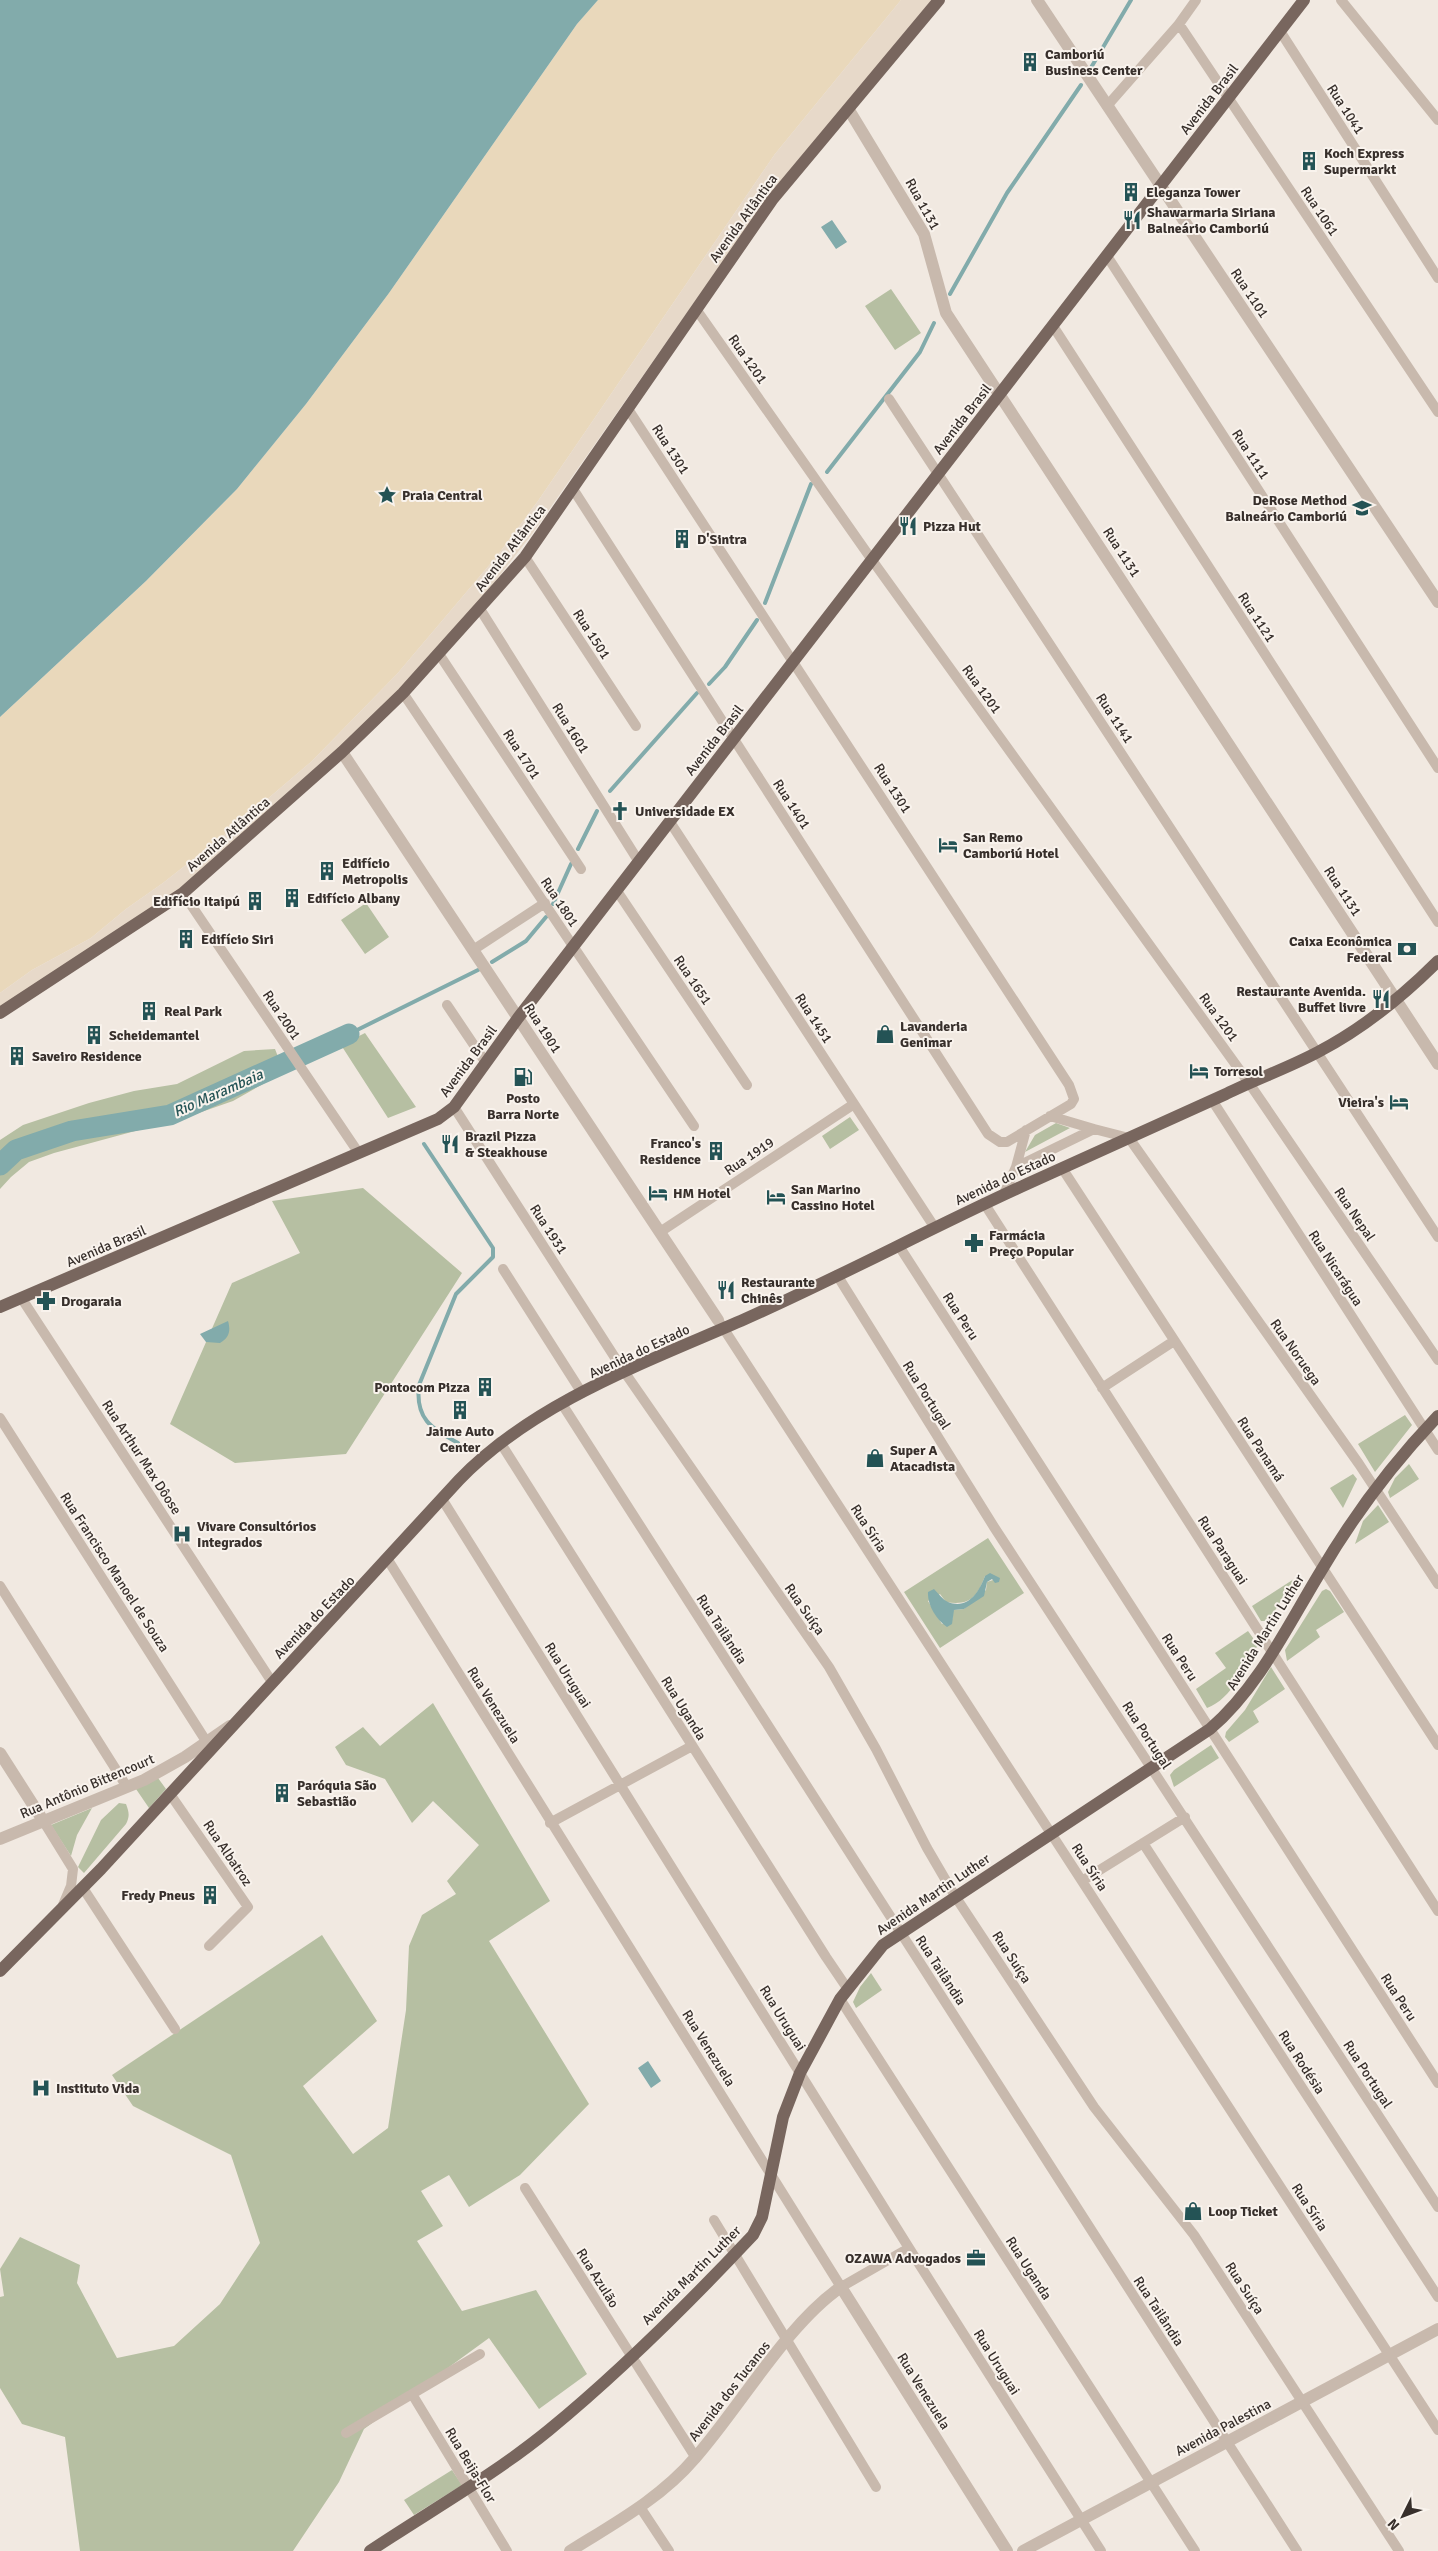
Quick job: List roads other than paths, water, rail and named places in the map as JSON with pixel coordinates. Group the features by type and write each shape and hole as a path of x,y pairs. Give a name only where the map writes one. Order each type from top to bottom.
{"main road":[{"name":"Avenida Atlântica","path":"0,1013 184,893 342,752 404,693 525,557 772,200 939,0"},
{"name":"Avenida Brasil","path":"0,1307 438,1119 454,1107 518,1018 1304,0"},
{"name":"Avenida do Estado","path":"0,1971 83,1888 272,1682 388,1560 442,1499 476,1463 500,1442 623,1370 721,1324 837,1275 984,1203 1318,1052 1348,1034 1396,999 1438,961"},
{"name":"Avenida Martin Luther","path":"370,2551 468,2487 549,2430 631,2356 735,2255 759,2227 783,2117 800,2073 840,1999 883,1945 1210,1729 1240,1699 1272,1653 1322,1568 1375,1489 1438,1416"}],"street":[{"name":"Rua 1101","path":"1036,0 1438,602"},
{"path":"1107,106 1179,24 1196,0"},
{"path":"1341,0 1438,120"},
{"name":"Rua 1061","path":"1179,24 1438,412"},
{"name":"Rua 1041","path":"1280,31 1438,278"},
{"name":"Rua 1131","path":"849,110 924,234 946,313 1001,394 1438,1064"},
{"name":"Rua 1111","path":"1106,256 1438,768"},
{"name":"Rua 1201","path":"696,309 872,560 1249,1083"},
{"name":"Rua 1121","path":"1053,326 1438,922"},
{"name":"Rua 1141","path":"889,399 1438,1237"},
{"name":"Rua 1301","path":"628,409 794,661 1074,1094 1071,1104 1008,1142 1000,1142 988,1134"},
{"name":"Rua 1401","path":"573,489 988,1134"},
{"name":"Rua 1501","path":"525,557 636,726"},
{"name":"Rua 1601","path":"480,609 639,862"},
{"name":"Rua 1701","path":"439,654 581,869"},
{"name":"Rua 1801","path":"404,693 694,1126"},
{"name":"Rua 1901","path":"342,752 721,1324"},
{"name":"Rua 1451","path":"670,822 936,1228"},
{"name":"Rua 1651","path":"617,891 747,1085"},
{"name":"Rua 2001","path":"184,893 358,1152"},
{"path":"474,950 545,903"},
{"path":"447,1005 486,1063"},
{"name":"Rua Nepal","path":"1249,1083 1438,1360"},
{"name":"Rua Nicarágua","path":"1212,1100 1438,1450"},
{"name":"Rua 1919","path":"660,1232 854,1104"},
{"name":"Rua 1931","path":"454,1107 623,1370"},
{"path":"1050,1116 1128,1138"},
{"path":"1016,1166 1094,1129"},
{"path":"1004,1194 1016,1166 1026,1130"},
{"name":"Rua Noruega","path":"1128,1138 1375,1489 1438,1584"},
{"name":"Rua Panamá","path":"1062,1168 1438,1746"},
{"name":"Rua Paraguai","path":"984,1203 1438,1911"},
{"name":"Rua Peru","path":"899,1246 1438,2083"},
{"path":"503,1269 582,1393"},
{"name":"Rua Portugal","path":"837,1275 994,1527 1438,2206"},
{"name":"Rua Arthur Max Dôose","path":"22,1298 272,1682"},
{"name":"Rua Síria","path":"721,1324 1438,2430"},
{"path":"1102,1388 1174,1341"},
{"name":"Rua Suíça","path":"623,1370 828,1667 876,1749 918,1832 955,1896 1094,2107 1183,2218 1398,2551"},
{"name":"Rua Tailândia","path":"562,1404 1297,2551"},
{"name":"Rua Francisco Manoel de Souza","path":"0,1418 206,1741"},
{"name":"Rua Uganda","path":"500,1442 848,1988"},
{"name":"Rua Uruguai","path":"442,1499 909,2248 1101,2551"},
{"name":"Rua Venezuela","path":"388,1560 550,1823 1007,2551"},
{"path":"0,1586 127,1787"},
{"name":"Rua Antônio Bittencourt","path":"0,1839 127,1787 163,1769 234,1724"},
{"path":"550,1823 692,1746"},
{"path":"0,1753 73,1869 71,1886 61,1911"},
{"name":"Rua Albatroz","path":"170,1794 248,1907 209,1946"},
{"path":"1082,1881 1185,1817"},
{"name":"Rua Rodésia","path":"1143,1843 1438,2297"},
{"path":"83,1888 175,2029"},
{"name":"Rua Uganda","path":"840,1999 1195,2551"},
{"name":"Rua Azulão","path":"525,2188 696,2458"},
{"path":"714,2220 876,2487"},
{"name":"Avenida dos Tucanos","path":"570,2551 640,2507 672,2484 696,2458 787,2340 826,2297 909,2248"},
{"name":"Avenida Palestina","path":"1023,2551 1438,2329"},
{"path":"346,2434 480,2354"},
{"name":"Rua Beija-Flor","path":"412,2394 506,2551"},
{"path":"640,2507 669,2551"}],"water":[{"path":"0,0 598,0 577,24 389,293 306,404 237,489 146,581 0,717"},
{"path":"832,220 847,242 836,249 821,227"},
{"path":"228,1321 228,1334 220,1343 206,1342 200,1334"},
{"path":"990,1573 1000,1578 999,1582 995,1583 992,1579 987,1582 984,1596 964,1609 954,1610 952,1624 947,1627 939,1620 931,1607 928,1592 934,1589 946,1601 961,1604 972,1598 980,1588 985,1576"},
{"path":"648,2061 661,2081 651,2088 638,2068"}],"waterway":[{"path":"1089,71 1131,0"},
{"path":"950,294 1007,193 1081,85"},
{"path":"827,472 920,352 934,323"},
{"path":"765,603 811,484"},
{"path":"709,684 725,667 757,620"},
{"path":"610,791 697,693"},
{"path":"578,849 597,811"},
{"path":"553,904 571,864"},
{"path":"492,962 526,941 546,917"},
{"path":"349,1034 478,970"},
{"name":"Rio Marambaia","path":"0,1165 16,1150 72,1131 170,1115 349,1034"},
{"name":"Rio Marambaia","path":"424,1144 493,1248 493,1257 456,1294 419,1385 418,1397 422,1414 433,1427 458,1443"}],"place":[{"name":"Camboriú Business Center","path":"1030,62"},
{"name":"Koch Express Supermarkt","path":"1309,161"},
{"name":"Eleganza Tower","path":"1131,192"},
{"name":"Shawarmaria Siriana Balneário Camboriú","path":"1132,220"},
{"name":"Praia Central","path":"387,495"},
{"name":"DeRose Method Balneário Camboriú","path":"1362,508"},
{"name":"Pizza Hut","path":"908,526"},
{"name":"D'Sintra","path":"682,539"},
{"name":"Universidade EX","path":"620,811"},
{"name":"San Remo Camboriú Hotel","path":"948,845"},
{"name":"Edifício Metropolis","path":"327,871"},
{"name":"Edifício Albany","path":"292,898"},
{"name":"Edifício Itaipú","path":"255,901"},
{"name":"Edifício Siri","path":"186,939"},
{"name":"Caixa Econômica Federal","path":"1407,949"},
{"name":"Restaurante Avenida. Buffet livre","path":"1381,999"},
{"name":"Real Park","path":"149,1011"},
{"name":"Lavanderia Genimar","path":"885,1034"},
{"name":"Scheidemantel","path":"94,1035"},
{"name":"Saveiro Residence","path":"17,1056"},
{"name":"Torresol","path":"1199,1071"},
{"name":"Posto Barra Norte","path":"523,1077"},
{"name":"Vieira's","path":"1399,1102"},
{"name":"Brazil Pizza & Steakhouse","path":"450,1144"},
{"name":"Franco's Residence","path":"716,1151"},
{"name":"HM Hotel","path":"658,1193"},
{"name":"San Marino Cassino Hotel","path":"776,1197"},
{"name":"Farmácia Preço Popular","path":"974,1243"},
{"name":"Restaurante Chinês","path":"726,1290"},
{"name":"Drogaraia","path":"46,1301"},
{"name":"Pontocom Pizza","path":"485,1387"},
{"name":"Jaime Auto Center","path":"460,1410"},
{"name":"Super A Atacadista","path":"875,1458"},
{"name":"Vivare Consultórios Integrados","path":"182,1534"},
{"name":"Paróquia São Sebastião","path":"282,1793"},
{"name":"Fredy Pneus","path":"210,1895"},
{"name":"Instituto Vida","path":"41,2088"},
{"name":"Loop Ticket","path":"1193,2211"},
{"name":"OZAWA Advogados","path":"976,2258"}]}
